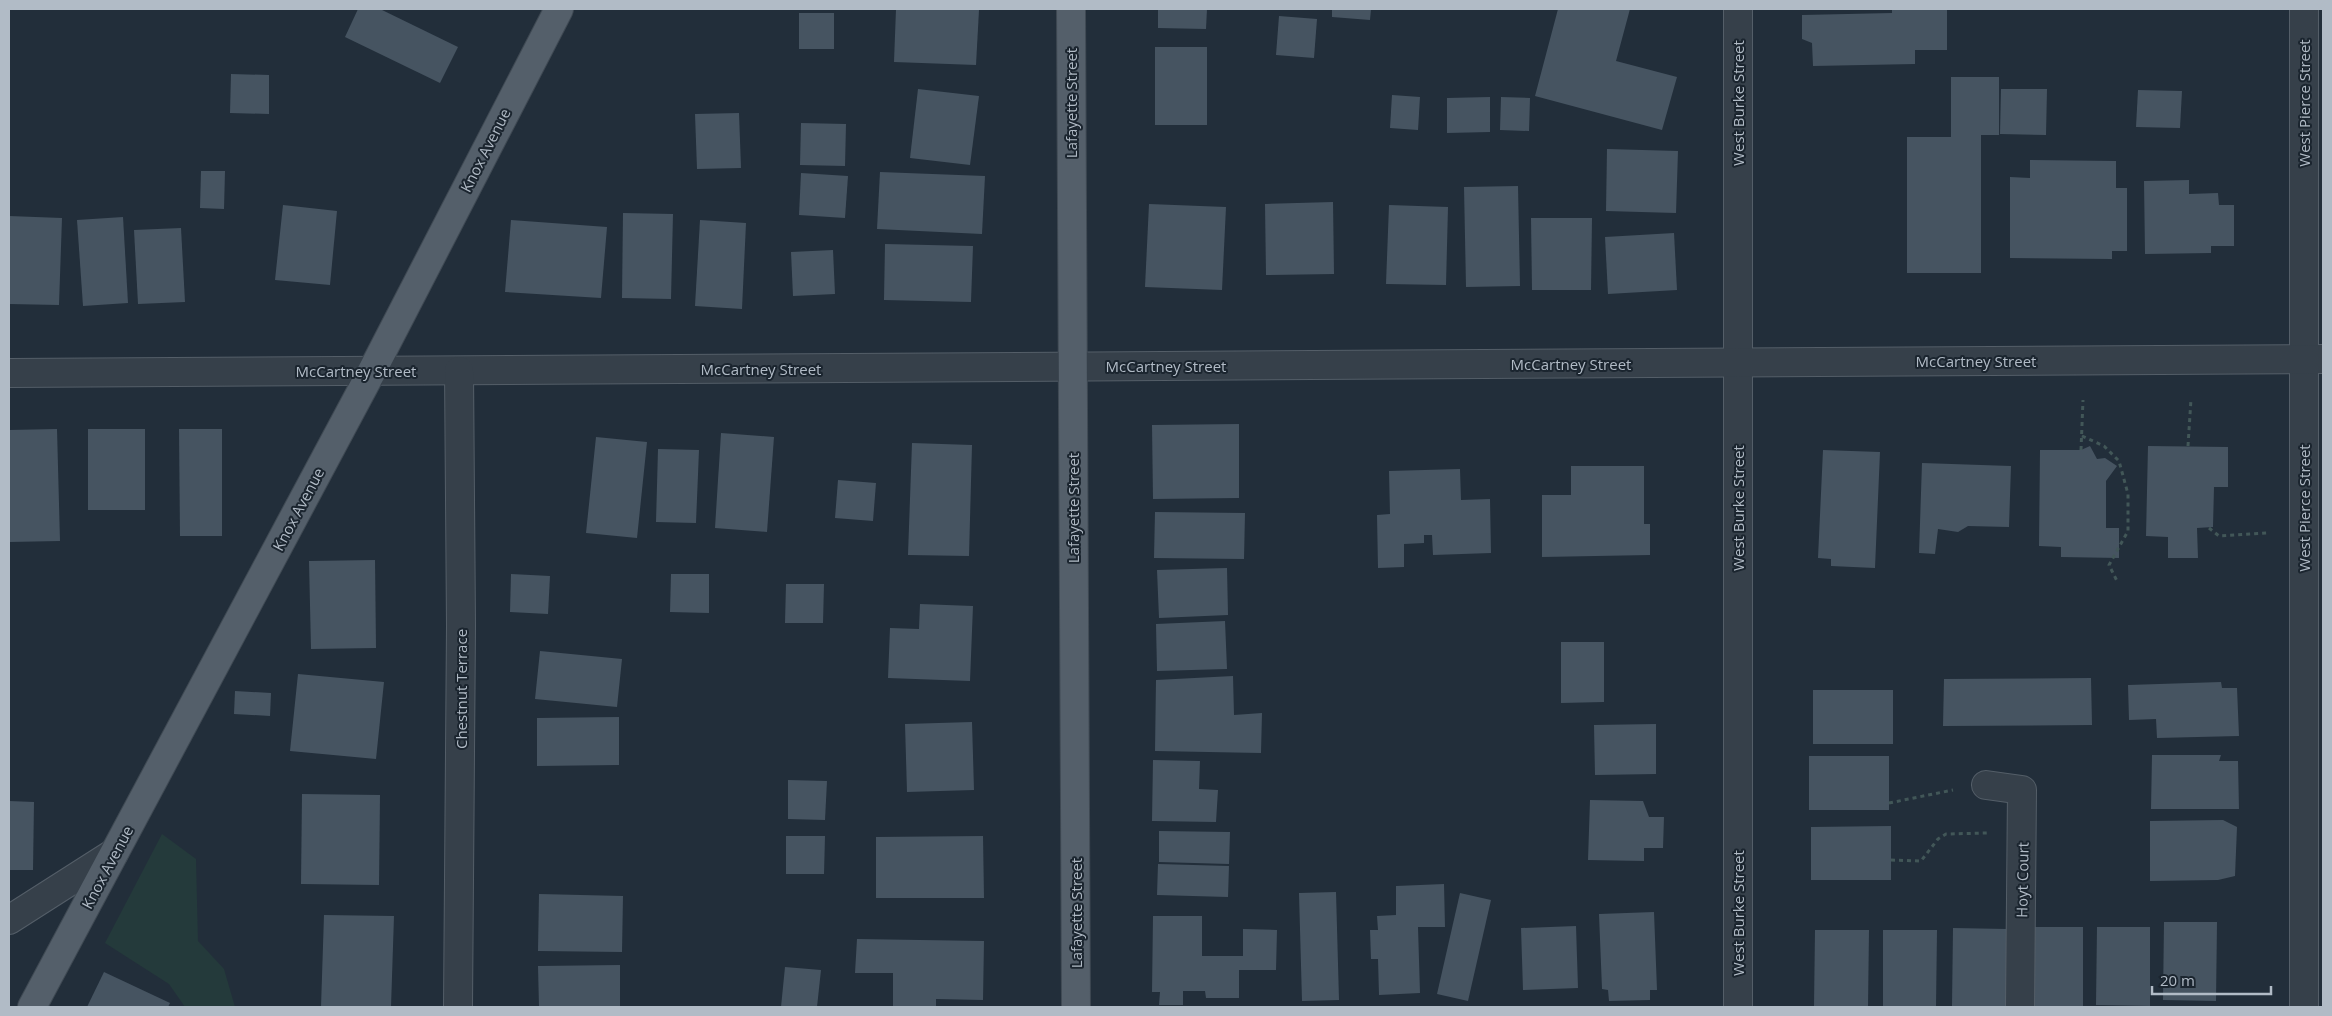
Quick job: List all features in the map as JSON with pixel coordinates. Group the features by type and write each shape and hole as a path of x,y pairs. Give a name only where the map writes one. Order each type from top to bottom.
{"main road":[{"name":"Knox Avenue","path":"32,1007 372,371 559,9"},
{"name":"Lafayette Street","path":"1070,9 1076,1007"}],"street":[{"name":"West Burke Street","path":"1738,9 1738,1007"},
{"name":"West Pierce Street","path":"2304,9 2314,359 2304,1007"},
{"name":"McCartney Street","path":"9,373 2314,359"},
{"name":"Chestnut Terrace","path":"458,1007 461,626 459,370"},
{"name":"Hoyt Court","path":"1986,785 2022,790 2020,1007"},
{"path":"9,920 114,853"}],"path":[{"path":"2081,450 2083,400"},
{"path":"2188,446 2191,400"},
{"path":"2082,436 2104,446 2119,461 2128,494 2128,531 2109,565 2117,581"},
{"path":"2209,528 2219,536 2267,533"},
{"path":"1889,803 1986,785"},
{"path":"1891,860 1922,860 1938,839 1946,834 2022,832"}],"green space":[{"path":"162,834 196,859 198,941 224,969 235,1007 185,1007 169,984 105,943"}],"building":[{"path":"358,9 380,9 458,47 440,83 345,37"},
{"path":"896,9 979,10 976,65 894,62"},
{"path":"1158,9 1207,9 1206,29 1158,28"},
{"path":"1332,9 1371,9 1370,20 1332,17"},
{"path":"1558,9 1630,9 1616,61 1677,77 1662,130 1535,96"},
{"path":"1892,9 1947,9 1947,50 1915,50 1915,64 1813,66 1812,43 1802,39 1802,15 1892,13"},
{"path":"799,13 834,13 834,49 799,49"},
{"path":"1279,16 1317,19 1314,58 1276,55"},
{"path":"1155,47 1207,47 1207,125 1155,125"},
{"path":"231,74 269,75 269,114 230,113"},
{"path":"1951,77 1999,77 1999,135 1981,135 1981,273 1907,273 1907,137 1951,137"},
{"path":"918,89 979,96 970,165 910,158"},
{"path":"2001,89 2047,89 2046,135 2000,134"},
{"path":"2138,90 2182,91 2180,128 2136,127"},
{"path":"1392,95 1420,97 1418,130 1390,128"},
{"path":"1490,97 1490,132 1447,133 1447,98"},
{"path":"1501,97 1530,98 1529,131 1500,130"},
{"path":"739,113 741,168 697,169 695,114"},
{"path":"801,123 846,124 845,166 800,165"},
{"path":"1607,149 1678,151 1676,213 1606,211"},
{"path":"2030,160 2116,161 2116,188 2127,188 2127,251 2112,251 2112,259 2010,258 2010,177 2030,178"},
{"path":"201,171 225,171 224,209 200,208"},
{"path":"880,172 985,176 982,234 877,229"},
{"path":"801,173 848,176 845,218 799,215"},
{"path":"2189,180 2189,194 2218,193 2219,205 2234,205 2234,246 2211,246 2211,253 2145,254 2144,181"},
{"path":"1518,186 1520,286 1466,287 1464,187"},
{"path":"1333,202 1334,274 1266,275 1265,204"},
{"path":"1149,204 1226,207 1222,290 1145,287"},
{"path":"283,205 337,211 330,285 275,280"},
{"path":"1389,205 1448,207 1446,285 1386,284"},
{"path":"623,213 673,214 671,299 622,298"},
{"path":"9,216 62,218 59,305 9,304"},
{"path":"123,217 128,303 83,306 77,220"},
{"path":"1531,218 1592,218 1591,290 1532,290"},
{"path":"511,220 607,227 601,298 505,292"},
{"path":"700,220 746,223 742,309 695,306"},
{"path":"181,228 185,302 138,304 134,230"},
{"path":"1674,233 1677,290 1608,294 1605,237"},
{"path":"885,244 973,246 971,302 884,300"},
{"path":"833,250 835,294 793,296 791,252"},
{"path":"1239,424 1239,498 1153,499 1152,425"},
{"path":"57,429 60,541 9,542 9,430"},
{"path":"88,429 145,429 145,510 88,510"},
{"path":"179,429 222,429 222,536 180,536"},
{"path":"721,433 774,437 767,532 715,528"},
{"path":"596,437 647,442 637,538 586,533"},
{"path":"912,443 972,445 969,556 908,555"},
{"path":"2090,446 2097,459 2105,458 2117,466 2106,481 2106,528 2119,528 2119,558 2061,557 2061,547 2039,546 2040,450 2081,450"},
{"path":"2148,446 2228,447 2228,487 2214,487 2213,527 2197,528 2198,558 2168,558 2168,537 2146,536"},
{"path":"658,449 699,450 696,523 656,522"},
{"path":"1823,450 1880,452 1875,568 1831,566 1831,559 1818,558"},
{"path":"1922,463 2011,466 2009,527 1968,526 1958,532 1938,529 1935,554 1919,553"},
{"path":"1571,466 1644,466 1644,524 1650,524 1650,555 1542,557 1542,495 1571,495"},
{"path":"1460,469 1461,500 1490,499 1491,553 1433,555 1432,535 1424,535 1424,543 1404,544 1404,567 1378,568 1377,515 1390,514 1389,471"},
{"path":"838,480 876,483 873,521 835,518"},
{"path":"1155,512 1245,513 1244,559 1154,558"},
{"path":"375,560 376,648 311,649 309,561"},
{"path":"1227,568 1228,615 1159,618 1157,570"},
{"path":"511,574 550,576 548,614 510,612"},
{"path":"671,574 709,574 709,613 670,612"},
{"path":"786,584 824,584 823,623 785,623"},
{"path":"920,604 973,606 970,681 888,678 890,628 919,629"},
{"path":"1225,621 1227,669 1157,671 1156,624"},
{"path":"1561,642 1604,642 1604,702 1561,703"},
{"path":"540,651 622,659 617,707 535,699"},
{"path":"298,674 384,682 376,759 290,751"},
{"path":"1233,676 1234,715 1262,713 1261,753 1155,751 1156,680"},
{"path":"2091,678 2092,725 1943,726 1944,679"},
{"path":"2221,682 2222,688 2237,688 2239,736 2157,738 2156,719 2129,720 2128,685"},
{"path":"1813,690 1893,690 1893,744 1813,744"},
{"path":"235,691 271,693 270,716 234,714"},
{"path":"619,717 619,765 537,766 537,718"},
{"path":"972,722 974,790 907,792 905,724"},
{"path":"1656,724 1656,774 1595,775 1594,725"},
{"path":"2152,755 2221,755 2219,761 2238,761 2239,809 2151,809"},
{"path":"1809,756 1889,756 1889,810 1809,810"},
{"path":"1153,760 1200,761 1199,789 1218,790 1216,822 1152,821"},
{"path":"788,780 827,781 825,820 788,819"},
{"path":"302,794 380,795 379,885 301,884"},
{"path":"1590,800 1643,801 1649,817 1664,817 1663,848 1644,848 1644,861 1588,860"},
{"path":"9,801 34,802 33,870 9,870"},
{"path":"2223,820 2237,827 2235,876 2218,880 2150,881 2150,821"},
{"path":"1891,826 1891,880 1811,880 1811,827"},
{"path":"1159,831 1230,832 1229,864 1159,862"},
{"path":"786,836 825,836 824,874 786,874"},
{"path":"983,836 984,898 876,898 876,837"},
{"path":"1158,864 1229,866 1228,897 1157,895"},
{"path":"1444,884 1445,927 1418,927 1420,993 1379,995 1378,959 1371,959 1370,930 1378,930 1377,916 1396,915 1396,886"},
{"path":"1336,892 1339,1000 1302,1001 1299,893"},
{"path":"1460,893 1491,900 1468,1001 1437,994"},
{"path":"539,894 623,896 622,952 538,951"},
{"path":"1654,912 1657,990 1650,990 1650,1000 1609,1001 1608,990 1602,989 1599,914"},
{"path":"324,915 394,916 391,1007 321,1007"},
{"path":"1153,916 1202,916 1202,956 1243,956 1243,929 1277,930 1276,970 1239,970 1239,998 1206,998 1205,991 1183,991 1183,1005 1159,1005 1160,992 1152,992"},
{"path":"2164,922 2217,922 2216,1001 2163,1000"},
{"path":"1576,926 1578,988 1523,990 1521,928"},
{"path":"2030,927 2083,927 2083,1006 2029,1006"},
{"path":"2097,927 2150,927 2150,1006 2096,1005"},
{"path":"1953,928 2007,929 2006,1007 1952,1006"},
{"path":"1815,930 1869,930 1868,1007 1814,1007"},
{"path":"1883,930 1937,930 1936,1007 1883,1007"},
{"path":"857,939 984,941 983,1000 936,999 936,1007 893,1007 893,973 855,973"},
{"path":"620,965 620,1007 539,1007 538,966"},
{"path":"785,967 821,970 817,1007 781,1007"},
{"path":"104,972 170,1003 168,1007 87,1007"}]}
